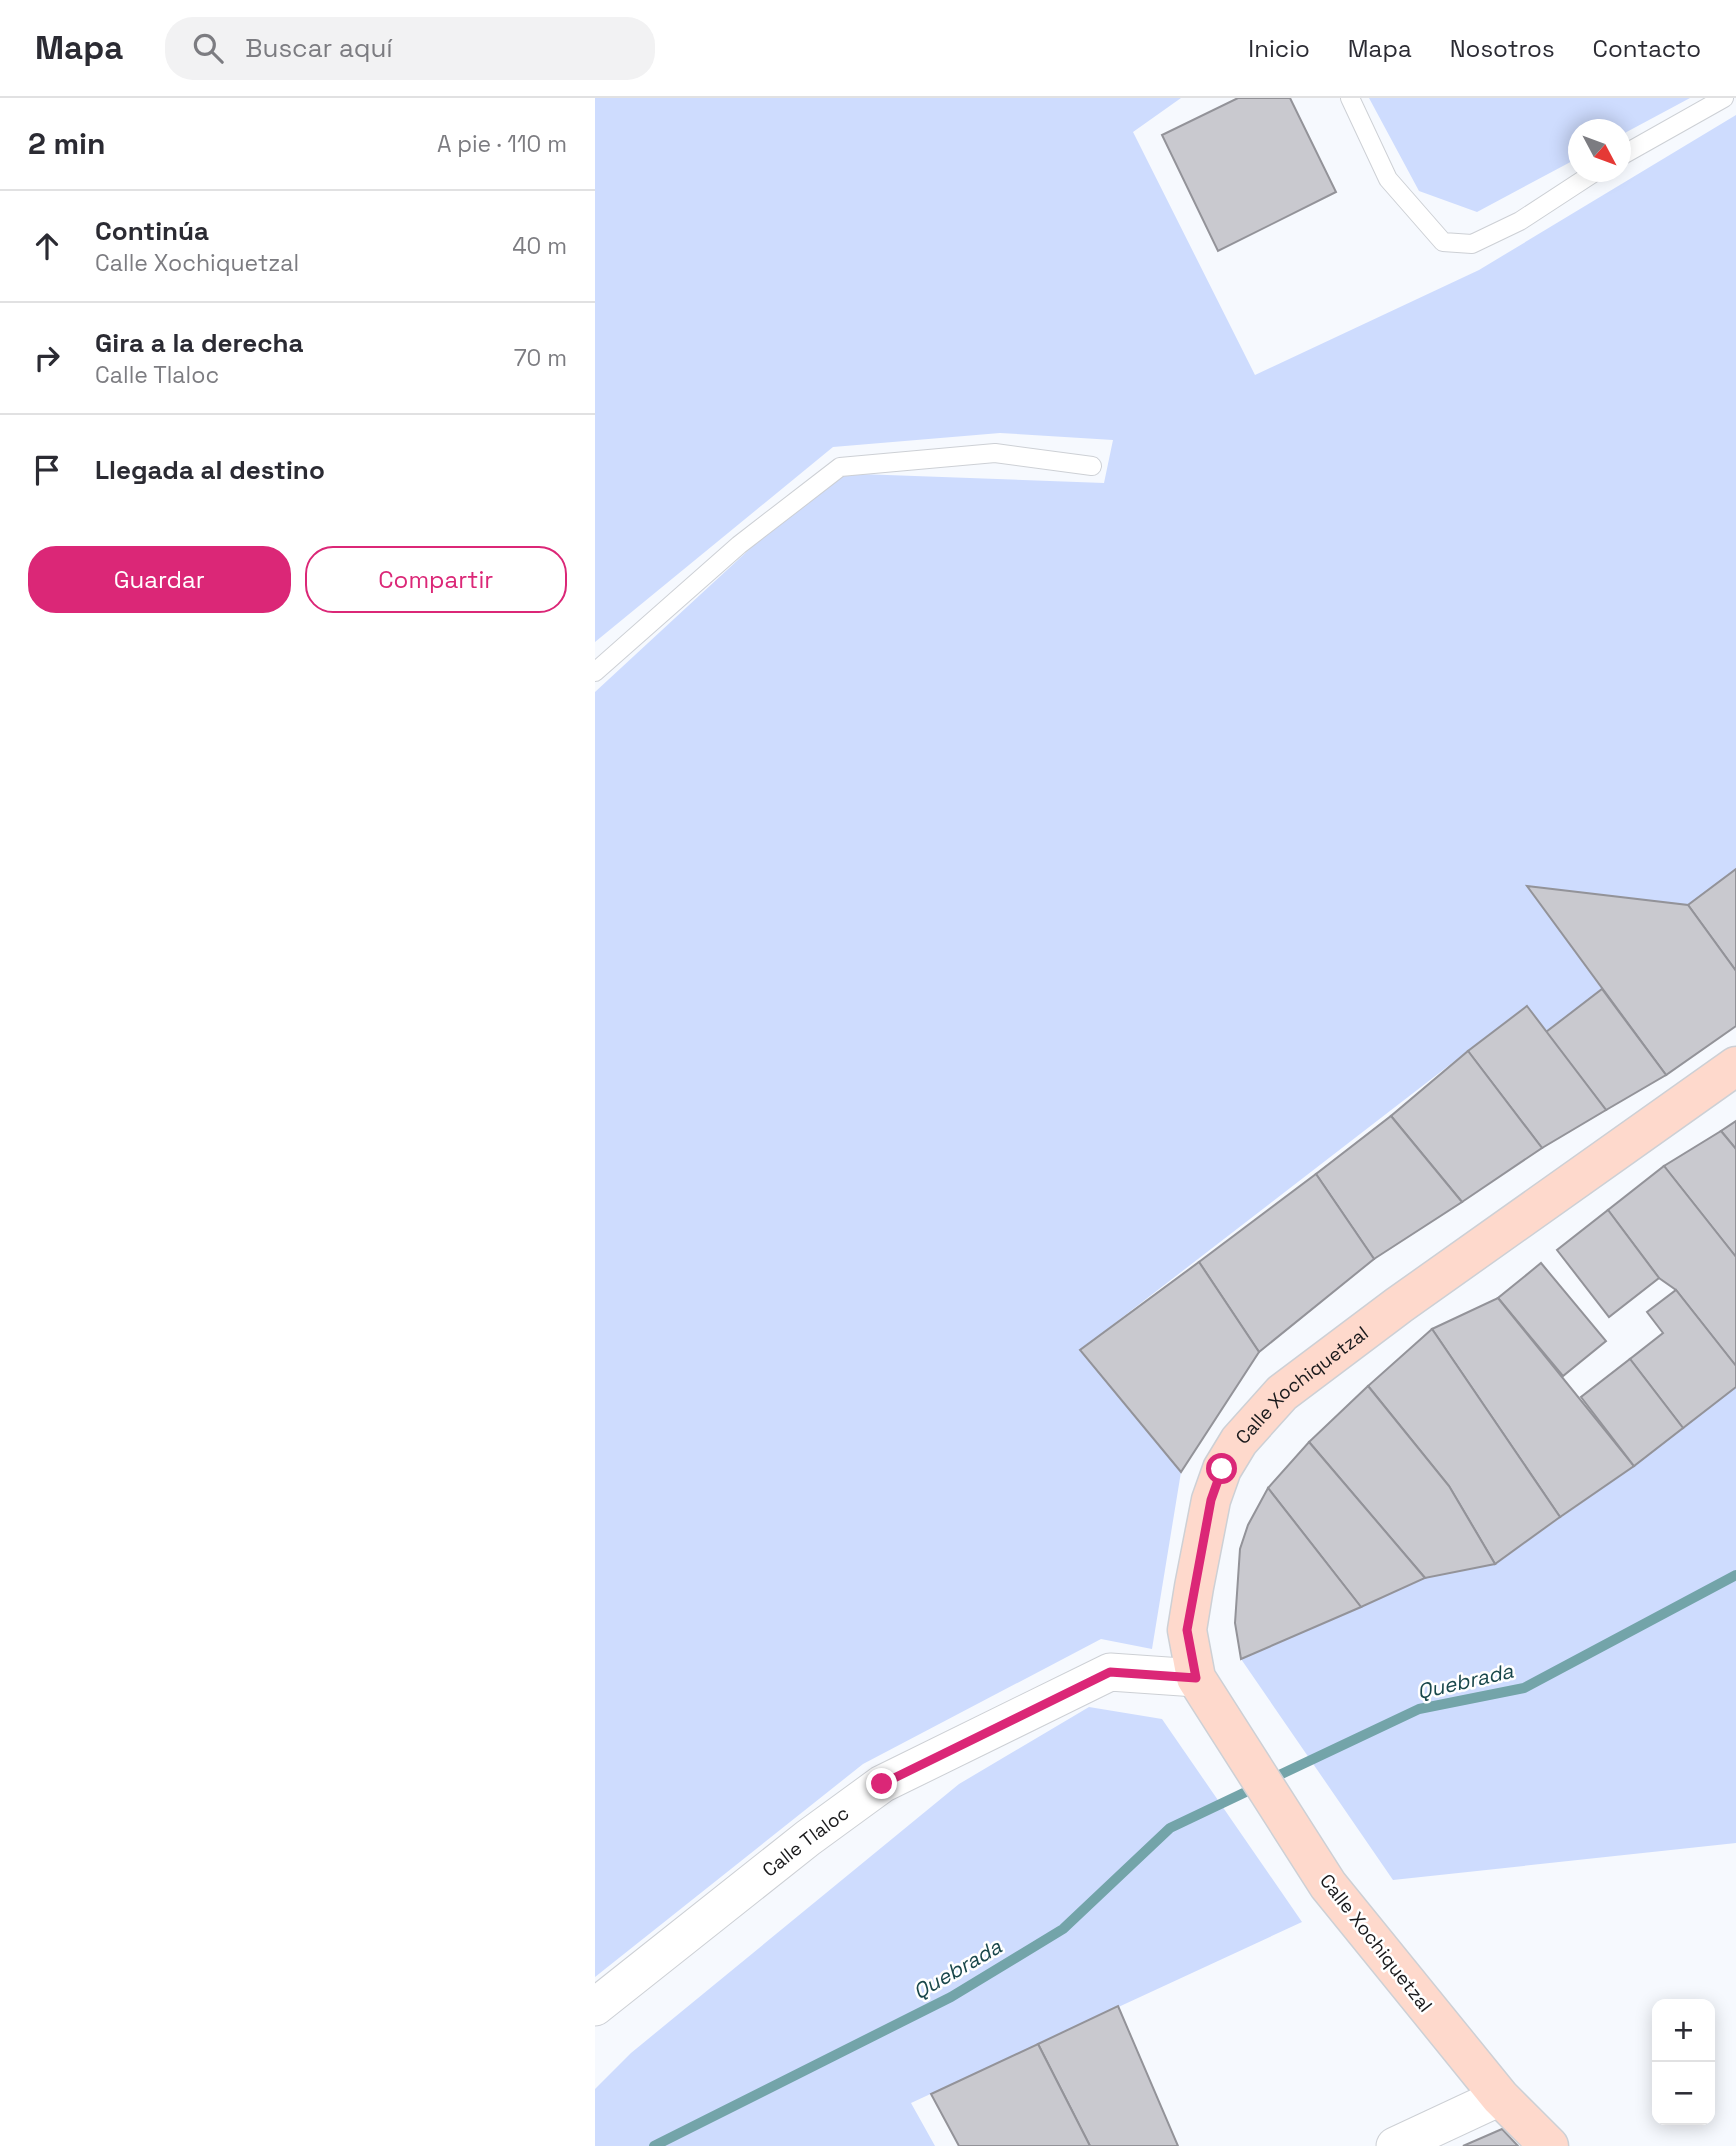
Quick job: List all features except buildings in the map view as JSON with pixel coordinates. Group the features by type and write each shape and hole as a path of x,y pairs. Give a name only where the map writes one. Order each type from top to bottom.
{"main road":[{"name":"Calle Xochiquetzal","path":"1549,2146 1500,2096 1328,1885 1196,1678 1187,1630 1194,1587 1211,1500 1222,1469 1239,1441 1282,1393 1399,1305 1736,1066"}],"street":[{"name":"Calle Tlaloc","path":"595,2007 808,1838 882,1784 1110,1672 1196,1678"},
{"path":"1395,2146 1500,2096"}],"lane":[{"path":"1350,98 1388,179 1443,242 1472,244 1520,221 1580,182"},
{"path":"1631,150 1724,98"},
{"path":"595,672 739,545 840,467 995,453 1092,466"}],"shaded area":[{"path":"595,98 1181,98 1133,132 1255,375 1479,270 1625,182 1631,182 1631,178 1736,115 1736,869 1688,905 1527,886 1602,989 1546,1032 1526,1006 1080,1350 1181,1472 1152,1649 1101,1639 863,1764 595,1977 595,692 832,473 1104,483 1113,440 1000,433 833,447 595,642"},
{"path":"1369,98 1690,98 1631,130 1631,119 1568,119 1568,163 1477,212 1419,191"},
{"path":"1736,1387 1736,1843 1393,1880 1241,1659 1425,1578 1495,1564 1634,1466"},
{"path":"1089,1707 1162,1719 1302,1922 911,2103 935,2146 595,2146 595,2089 631,2053 959,1784"}],"waterway":[{"name":"Quebrada","path":"1273,1778 1419,1709 1524,1688 1736,1575"},
{"name":"Quebrada","path":"654,2146 951,1997 1063,1929 1170,1828 1252,1789"}],"route":[{"path":"882,1784 1110,1672 1196,1678 1187,1630 1211,1500 1222,1469"}]}
